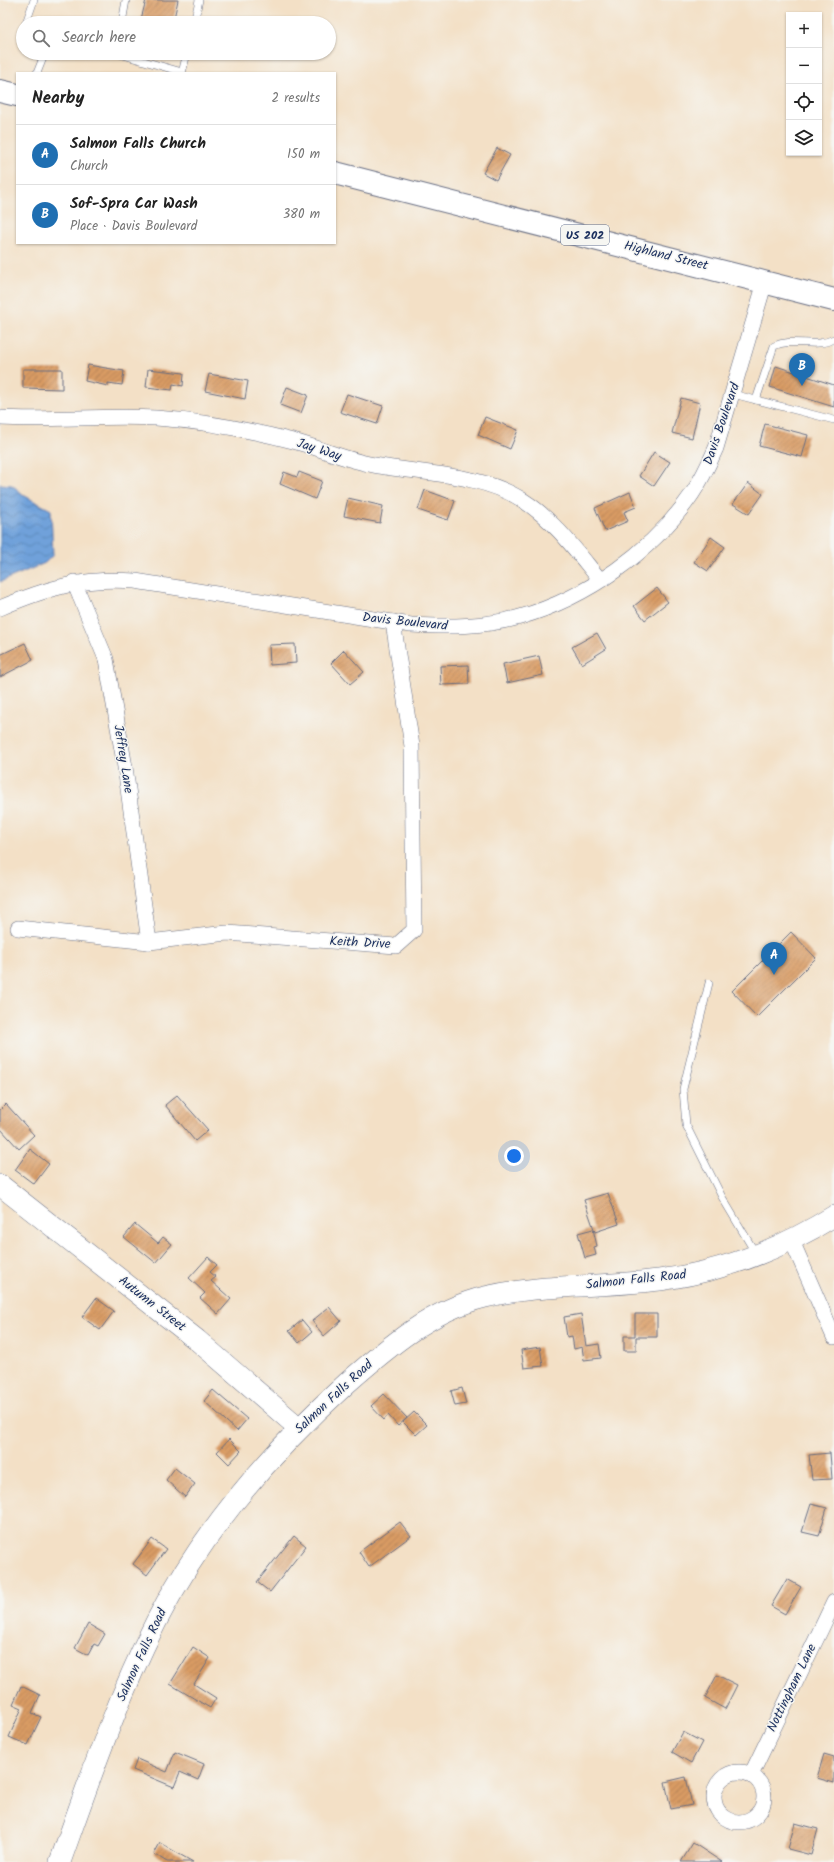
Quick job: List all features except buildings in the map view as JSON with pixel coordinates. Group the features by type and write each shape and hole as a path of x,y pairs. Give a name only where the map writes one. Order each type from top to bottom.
{"highway":[{"path":"0,90 16,95"},
{"name":"Highland Street","path":"336,173 834,300"}],"street":[{"name":"Davis Boulevard","path":"0,608 39,593 74,582 116,579 412,625 455,627 496,622 520,617 541,610 600,580 639,551 660,532 692,494 704,474 716,448 765,282"},
{"name":"Jay Way","path":"0,418 156,418 260,433 371,465 477,482 502,490 523,500 545,516 600,580"},
{"name":"Jeffrey Lane","path":"74,582 106,659 125,767 149,942"},
{"name":"Keith Drive","path":"18,928 149,942 227,934 396,946 414,930 412,746 393,622"},
{"name":"Autumn Street","path":"0,1185 197,1340 299,1428"},
{"name":"Salmon Falls Road","path":"60,1862 108,1728 156,1622 174,1589 222,1517 264,1466 299,1428 364,1368 425,1321 452,1307 484,1297 516,1291 664,1280 730,1266 792,1241 834,1216"},
{"path":"792,1241 834,1337"},
{"name":"Nottingham Lane","path":"751,1775 834,1602"}],"lane":[{"path":"28,16 34,0"},
{"path":"123,16 126,0"},
{"path":"195,16 198,0"},
{"path":"38,72 44,60"},
{"path":"139,60 182,72 185,60"},
{"path":"756,400 774,346 781,343 818,344 826,343 834,339"},
{"path":"732,394 834,420"},
{"path":"709,983 683,1089 686,1125 722,1197 757,1256"}],"water":[{"path":"0,484 12,485 25,496 51,510 53,555 45,563 0,582"}],"place":[{"name":"Sof-Spra Car Wash","path":"802,386"},
{"name":"Salmon Falls Church","path":"774,975"}]}
